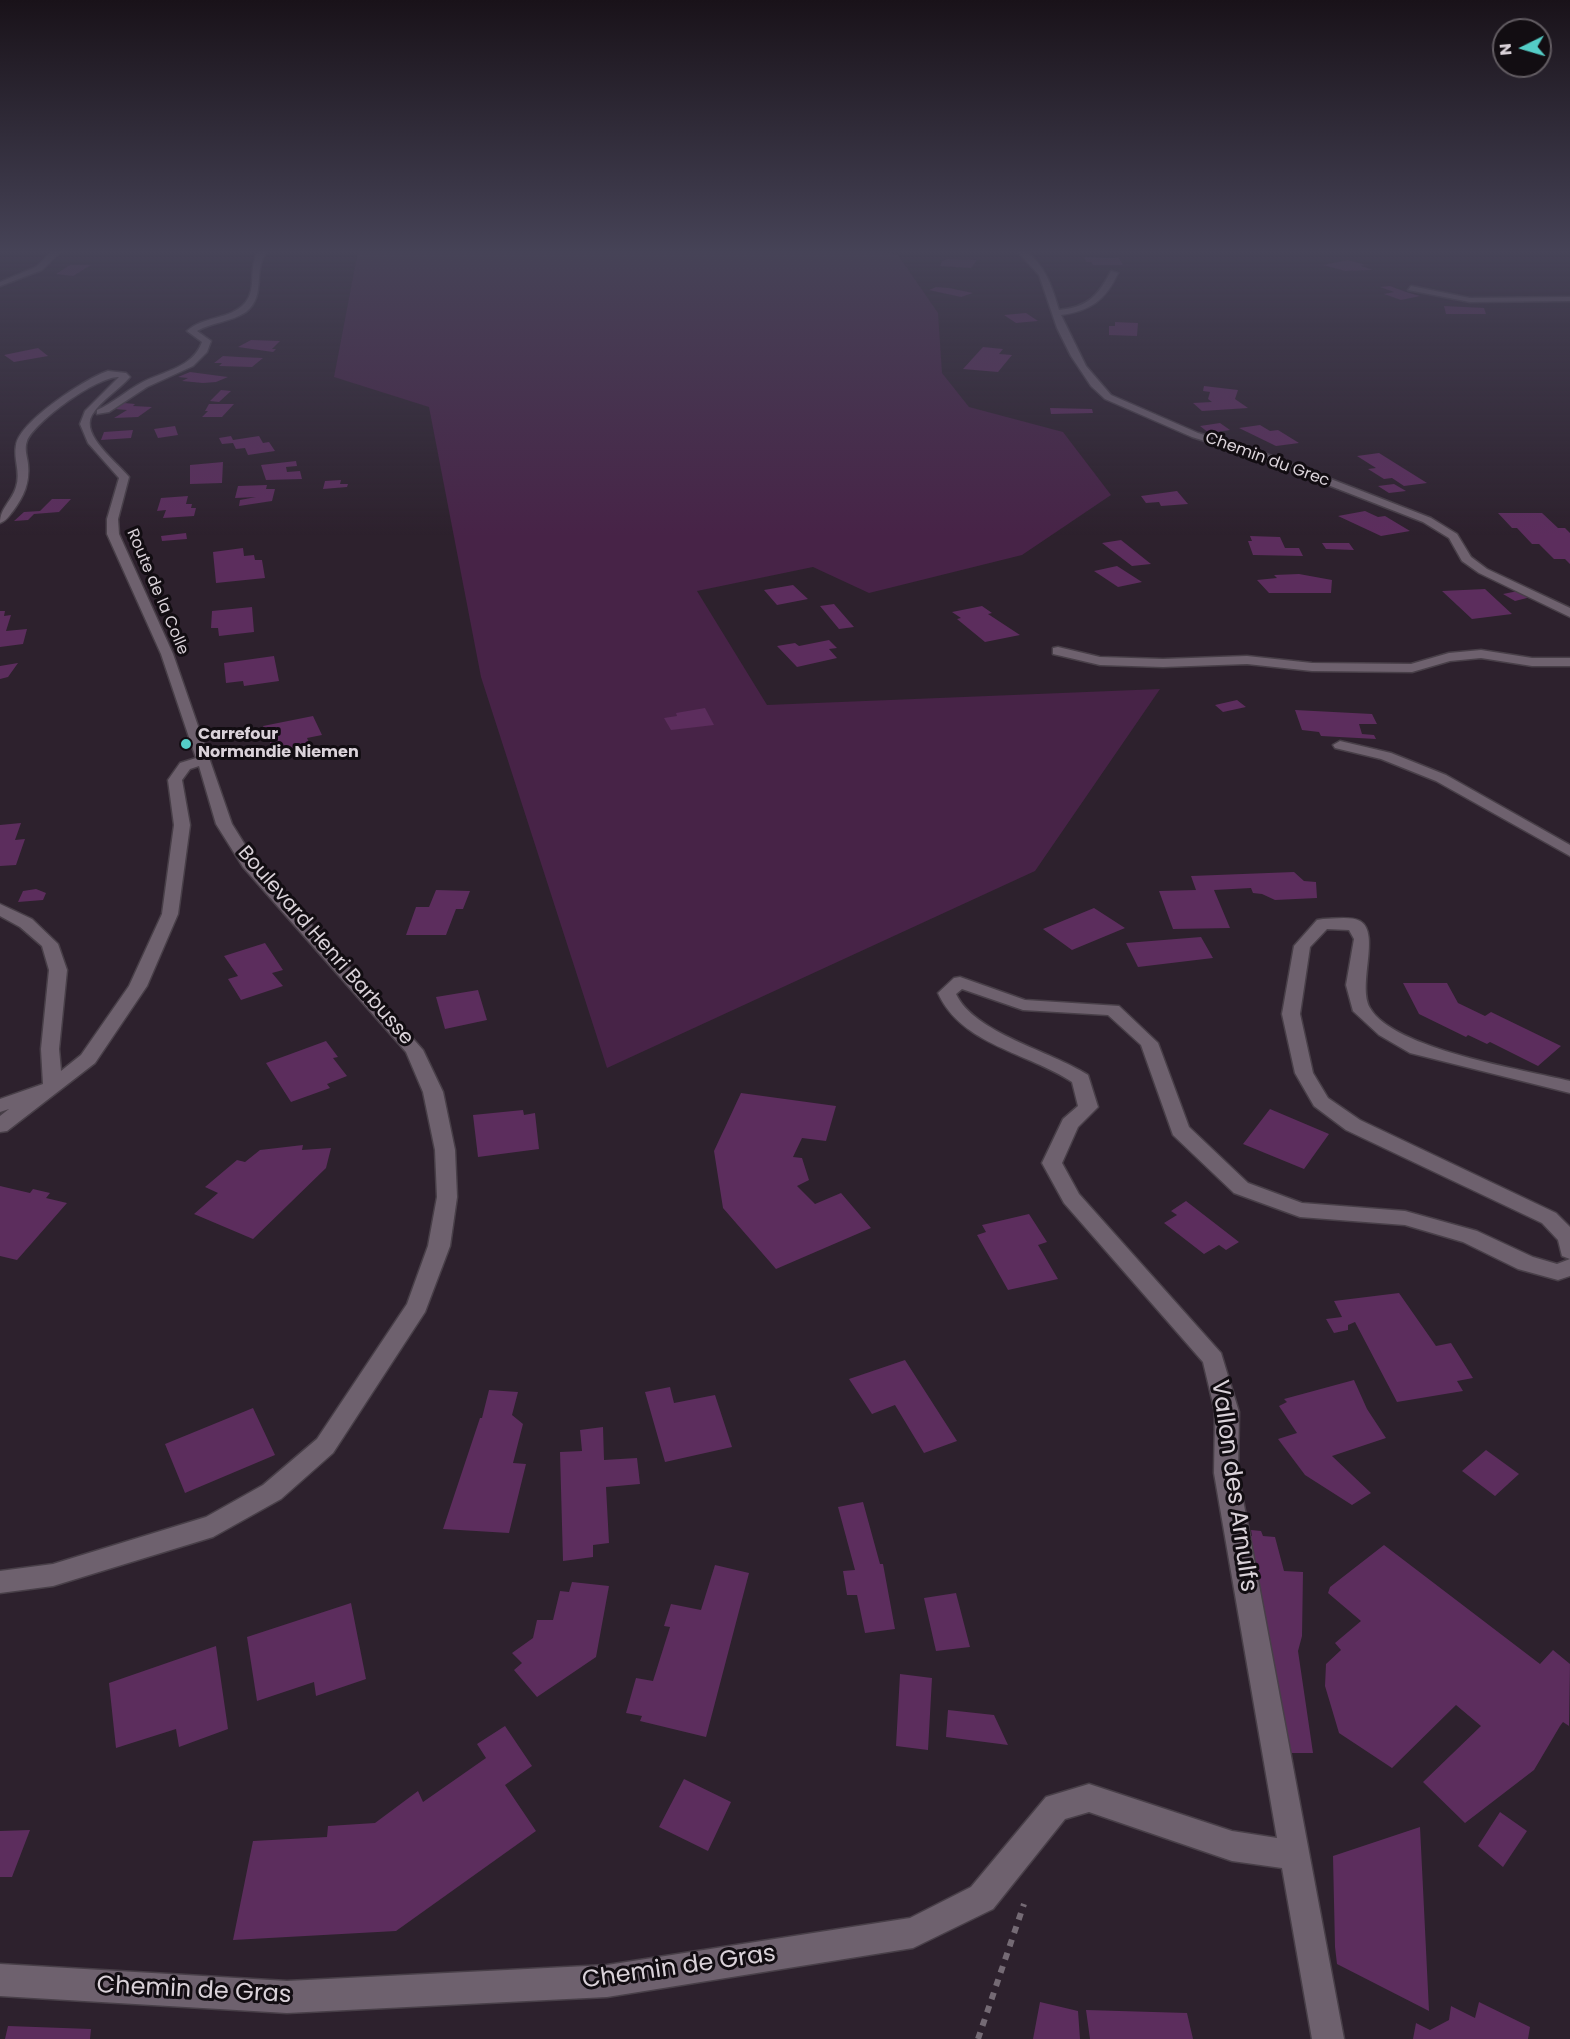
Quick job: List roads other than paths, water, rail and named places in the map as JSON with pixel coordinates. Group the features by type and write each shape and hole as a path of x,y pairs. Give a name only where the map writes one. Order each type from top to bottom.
{"street":[{"path":"87,415 103,411 141,386 169,375 195,359 204,346"},
{"name":"Chemin du Grec","path":"1072,346 1097,389 1108,398 1186,432 1260,455 1427,520 1452,536 1466,559 1483,571 1570,613"},
{"path":"0,520 21,494 25,479 21,444 25,435 43,418 98,379 108,374 123,375 125,377 108,396 87,415"},
{"name":"Route de la Colle","path":"87,415 83,424 86,435 124,477 124,489 110,521 113,534 167,654 200,750"},
{"path":"1058,651 1100,662 1163,663 1247,660 1312,667 1412,668 1449,657 1481,654 1532,663 1570,662"},
{"path":"1340,745 1386,756 1441,778 1570,851"},
{"path":"0,1126 88,1059 138,986 170,914 182,825 175,780 200,750"},
{"name":"Boulevard Henri Barbusse","path":"0,1582 53,1575 213,1526 272,1492 325,1446 417,1306 439,1246 447,1197 445,1150 433,1092 414,1050 249,864 224,824 200,750"},
{"path":"0,909 26,923 50,944 58,970 50,1049 53,1087"},
{"path":"1570,1087 1417,1049 1385,1031 1362,1011 1355,985 1362,939 1355,925 1323,924 1302,946 1291,1014 1304,1072 1322,1102 1353,1125 1549,1218 1568,1238 1570,1251"},
{"name":"Vallon des Arnulfs","path":"1328,2039 1226,1473 1227,1412 1213,1359 1071,1198 1052,1163 1070,1124 1088,1107 1081,1079 1054,1062 982,1030 949,1005 947,993 960,982 1023,1005 1113,1010 1149,1043 1166,1086 1179,1130 1241,1188 1300,1210 1405,1218 1470,1236 1526,1263 1558,1272 1570,1267"},
{"path":"0,1106 53,1087"},
{"name":"Chemin de Gras","path":"0,1980 287,1997 607,1981 913,1933 982,1898 1056,1807 1089,1798 1232,1846 1295,1855"}],"place":[{"name":"Carrefour Normandie Niemen","path":"186,744"}]}
